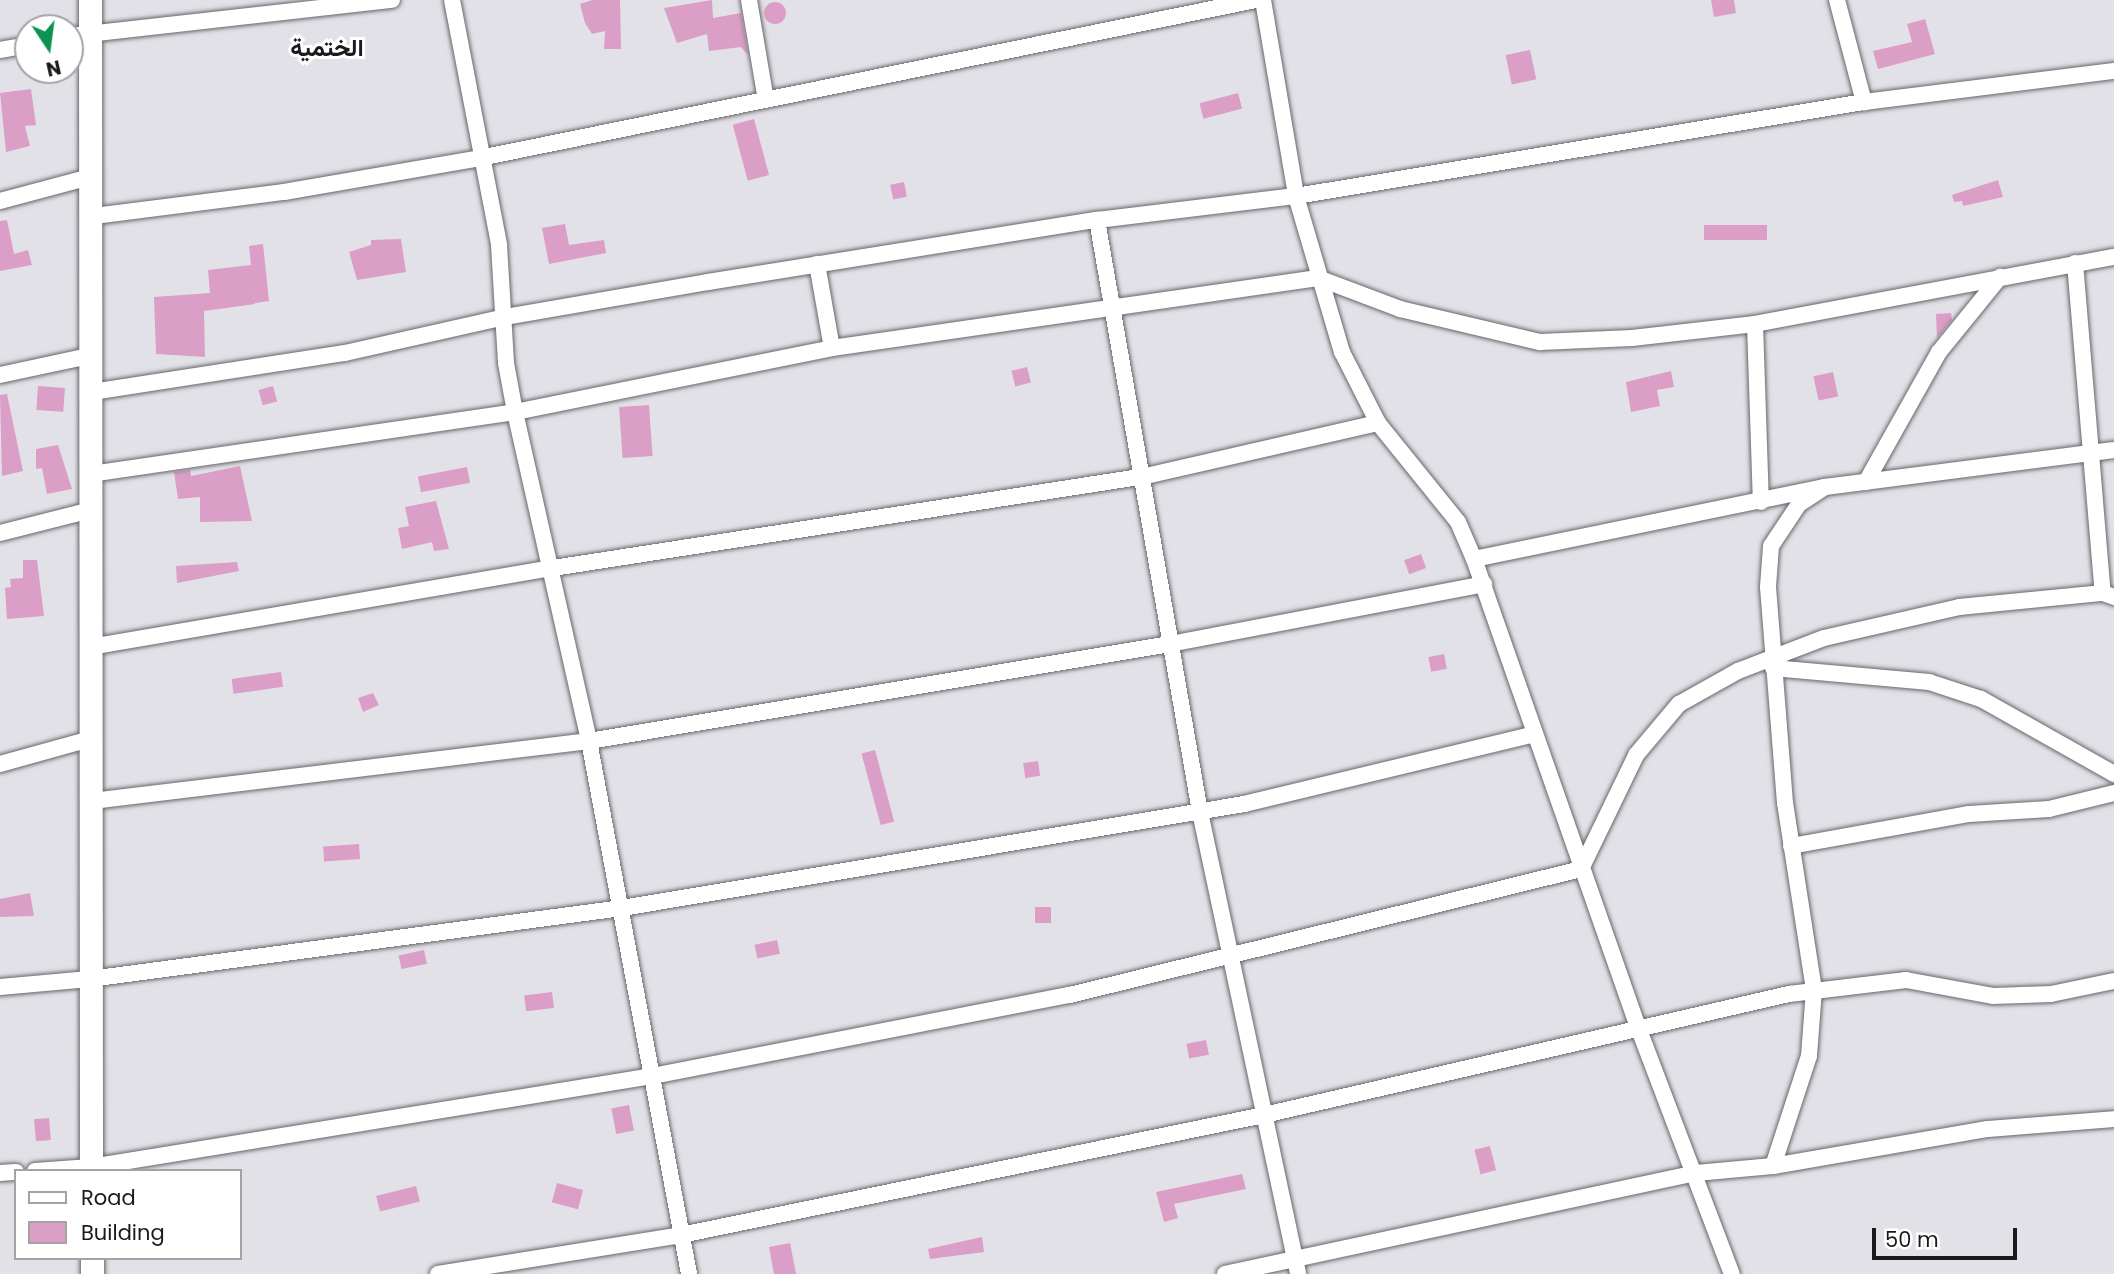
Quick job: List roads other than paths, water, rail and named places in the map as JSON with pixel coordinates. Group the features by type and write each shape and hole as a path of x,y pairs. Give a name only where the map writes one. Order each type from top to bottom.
{"street":[{"path":"84,20 90,0"},
{"path":"84,33 189,26 392,0"},
{"path":"452,0 480,158 499,245 514,412 553,568 589,741 689,1274"},
{"path":"749,0 766,100"},
{"path":"94,216 284,192 480,158 1256,0"},
{"path":"1263,0 1296,196 1342,352 1378,423 1458,522 1474,559 1638,1027 1696,1173 1732,1274"},
{"path":"1837,0 1864,102"},
{"path":"92,392 345,353 505,317 817,264 1097,220 1296,196 1864,102 2114,71"},
{"path":"84,77 94,216 90,647 91,1169 652,1076 1231,959 1581,869 1636,755 1679,704 1772,661 1959,607 2109,595 2092,453 2075,263"},
{"path":"0,201 93,176"},
{"path":"1097,220 1146,476 1170,644 1200,812 1297,1267"},
{"path":"91,474 514,412 832,348 1112,304 1318,278 1412,312 1540,342 1755,324 2114,257"},
{"path":"817,264 832,348"},
{"path":"1866,482 1939,352 2000,277"},
{"path":"1755,324 1761,502"},
{"path":"0,375 93,355"},
{"path":"90,647 553,568 1146,476 1378,423"},
{"path":"1474,559 1825,487 2114,450"},
{"path":"1773,1166 1809,1056 1814,990 1791,846 1772,661 1771,546 1799,504 1825,487"},
{"path":"0,533 91,510"},
{"path":"92,801 589,741 1170,644 1484,584"},
{"path":"1772,661 1929,682 1981,699 2114,774"},
{"path":"0,986 90,979 622,908 1200,812 1535,734"},
{"path":"0,764 90,739"},
{"path":"1791,846 1969,814 2049,809 2114,793"},
{"path":"438,1274 681,1235 1264,1115 1638,1027 1814,990 1906,979 1993,996 2051,994 2114,981"},
{"path":"1224,1274 1297,1267 1696,1173 1773,1166 1902,1141 2114,1119"}],"district":[{"name":"الختمية","path":"327,48"}]}
